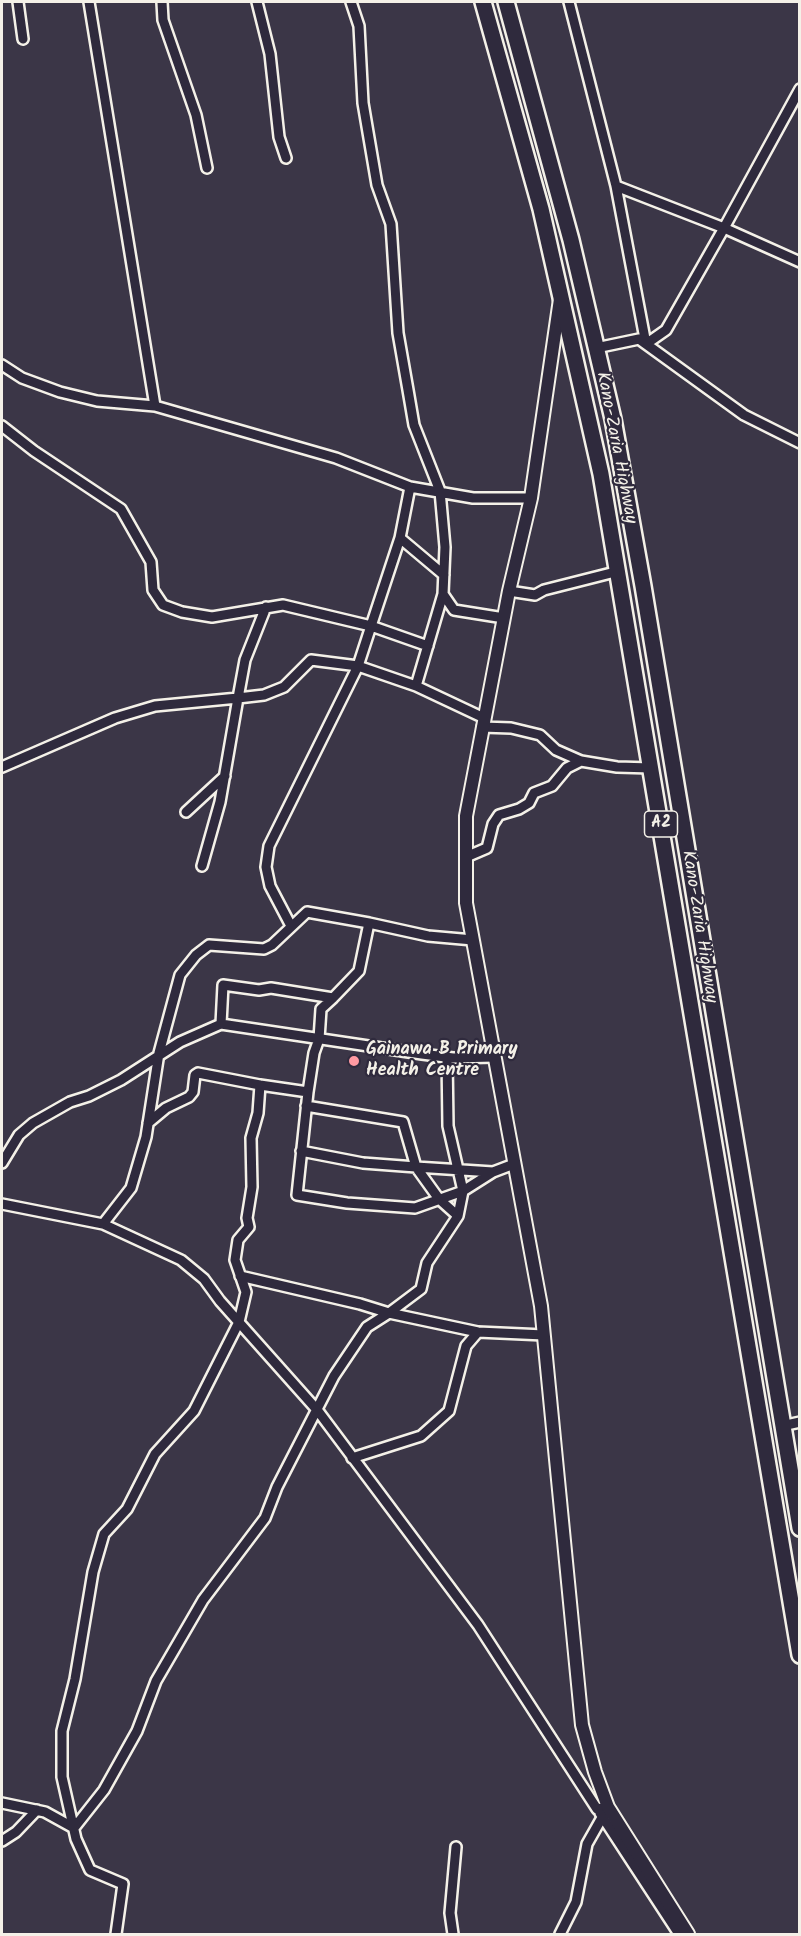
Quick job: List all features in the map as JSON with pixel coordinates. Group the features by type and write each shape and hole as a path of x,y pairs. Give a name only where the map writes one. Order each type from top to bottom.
{"highway":[{"name":"Kano-Zaria Highway","path":"483,2 541,208 601,474 800,1655"},
{"name":"Kano-Zaria Highway","path":"506,2 568,229 613,419 643,586 800,1528"}],"street":[{"path":"18,2 23,39"},
{"path":"89,2 155,405"},
{"path":"162,2 163,20 196,115 207,168"},
{"path":"257,2 270,54 279,136 286,158"},
{"path":"351,2 359,26 363,103 377,185 391,224 398,333 414,425 440,492 446,547 443,594 417,686"},
{"path":"569,2 616,186 646,344"},
{"path":"646,344 666,330 800,89"},
{"path":"616,186 724,228 800,262"},
{"path":"560,295 531,498 509,591 466,816 466,903 544,1335 582,1725 602,1811 679,1935"},
{"path":"596,348 639,339 744,415 800,443"},
{"path":"2,365 22,378 60,392 97,401 155,405 336,458 410,488 472,498 531,498"},
{"path":"2,426 33,451 121,509 151,562 153,590 163,605 182,612 212,617 283,605 371,626 428,646"},
{"path":"291,926 270,886 266,867 268,846 358,666 400,538 410,488"},
{"path":"400,538 444,574"},
{"path":"509,591 535,595 544,590 619,571"},
{"path":"443,594 454,610 504,618"},
{"path":"202,866 225,776 245,660 266,607"},
{"path":"2,767 115,718 155,706 264,694 284,687 310,660 358,666 417,686 483,723 540,735 556,750 581,761 617,767 651,768"},
{"path":"466,857 487,848 493,824 499,815 519,809 529,803 534,793 552,786 567,768 581,761"},
{"path":"186,812 225,776"},
{"path":"103,1224 131,1188 148,1123 159,1053 180,975 196,955 209,945 264,949 272,945 307,912 428,936 473,940"},
{"path":"369,923 359,971 321,1009 319,1039 314,1053 306,1106 297,1195 346,1203 415,1208 464,1191 493,1172 514,1164"},
{"path":"221,1024 223,985 259,990 271,988 333,998"},
{"path":"2,1163 19,1134 33,1123 70,1102 89,1096 121,1080 159,1053 221,1024 447,1058 494,1058"},
{"path":"74,1828 104,1790 137,1731 156,1681 203,1600 265,1518 277,1487 334,1376 367,1327 421,1289 427,1263 458,1216 464,1191 448,1126 447,1058"},
{"path":"148,1123 166,1108 189,1097 194,1092 194,1079 198,1073 308,1092"},
{"path":"116,1935 123,1884 90,1870 78,1845 62,1777 62,1731 75,1679 83,1617 104,1534 127,1509 154,1454 194,1411 239,1322 246,1292 235,1260 238,1240 249,1227 247,1218 252,1187 251,1138 258,1113 260,1085"},
{"path":"306,1106 403,1122 416,1167 439,1199 458,1216"},
{"path":"301,1151 363,1163 493,1172"},
{"path":"2,1204 103,1224 181,1260 204,1279 318,1411 478,1625 688,1935"},
{"path":"240,1276 389,1313 478,1332 544,1335"},
{"path":"352,1458 421,1436 449,1412 466,1346 478,1332"},
{"path":"782,1425 800,1422"},
{"path":"2,1803 37,1810 74,1828"},
{"path":"2,1841 16,1832 37,1810"},
{"path":"560,1935 576,1902 587,1844 602,1811"},
{"path":"453,1935 450,1913 456,1847"}],"place":[{"name":"Gainawa B Primary Health Centre","path":"354,1061"}]}
